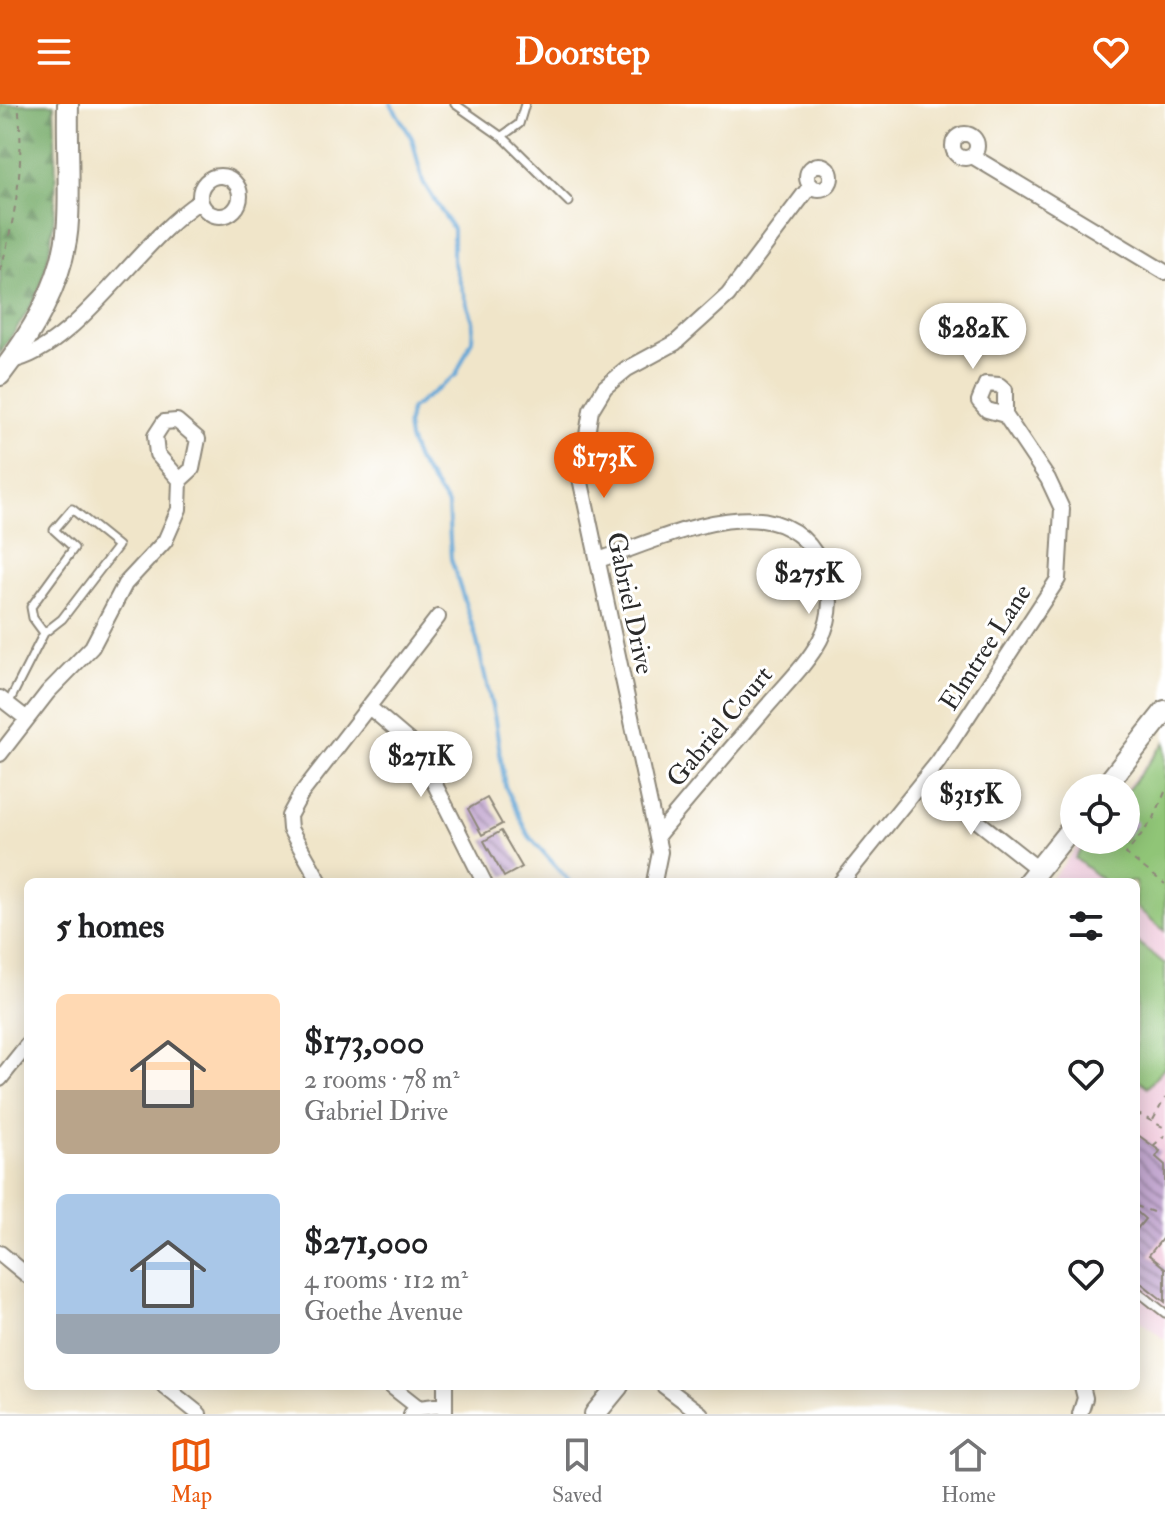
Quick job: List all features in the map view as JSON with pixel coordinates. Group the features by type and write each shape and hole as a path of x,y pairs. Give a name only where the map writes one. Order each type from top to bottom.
{"main road":[{"path":"5,368 43,309 60,265 68,223 68,104"},
{"path":"1115,774 1165,711"},
{"path":"1033,876 1060,842"},
{"path":"595,1414 615,1390"}],"street":[{"path":"972,156 1165,272"},
{"name":"Gabriel Drive","path":"655,878 660,852 580,478 591,410 605,387 627,369 675,343 728,295 811,185"},
{"path":"5,368 33,357 62,335 173,218 200,201"},
{"name":"Elmtree Lane","path":"844,878 924,779 1058,579 1062,509 1048,479 1005,415"},
{"path":"0,754 92,647 125,584 165,541 179,509 180,480"},
{"name":"Gabriel Court","path":"598,560 718,522 759,517 798,534 815,552 831,595 829,619 811,655 657,836"},
{"path":"318,878 290,829 289,816 301,794 438,617"},
{"path":"4,701 27,719"},
{"path":"369,707 416,747 482,878"},
{"path":"924,779 1033,876"},
{"path":"0,1079 24,1049"},
{"path":"0,1253 24,1273"},
{"path":"169,1390 199,1414"},
{"path":"395,1390 415,1411 444,1410 445,1390"},
{"path":"669,1390 701,1414"},
{"path":"1080,1414 1085,1398 1083,1390"}],"lane":[{"path":"455,104 502,136 569,202"},
{"path":"502,136 519,124 525,104"},
{"path":"4,701 44,633 62,619 118,546 72,509 54,530 74,548 31,607 33,618 44,633"},
{"path":"1140,1293 1165,1313"}],"path":[{"path":"0,271 14,208 23,142 18,104"},
{"path":"1165,792 1154,818 1126,854 1165,884"},
{"path":"1152,1121 1165,1098"},
{"path":"1140,1115 1165,1128"},
{"path":"1153,1146 1165,1135"},
{"path":"1140,1207 1156,1213"}],"shaded area":[{"path":"1165,740 1165,1340 1140,1320 1140,878 1052,878 1072,854 1140,854 1140,774 1137,774"}],"green space":[{"path":"0,104 54,104 56,172 54,218 41,284 28,311 0,354"},
{"path":"1165,742 1165,931 1140,910 1140,878 1100,878 1075,858 1078,854 1140,854 1140,774"},
{"path":"1140,944 1165,964 1165,1066 1148,1087 1140,1081"}],"building":[{"path":"487,798 502,824 482,835 468,809"},
{"path":"501,831 522,867 504,877 484,841"},
{"path":"1140,1136 1160,1151 1156,1157 1165,1165 1165,1235 1149,1255 1165,1268 1165,1302 1140,1282 1140,1225 1145,1219 1140,1215"}],"waterway":[{"path":"391,104 412,138 423,182 453,229 453,261 473,321 472,340 456,375 411,409 407,426 409,439 417,460 448,505 451,559 476,637 495,720 505,786 528,835 566,878"}]}
